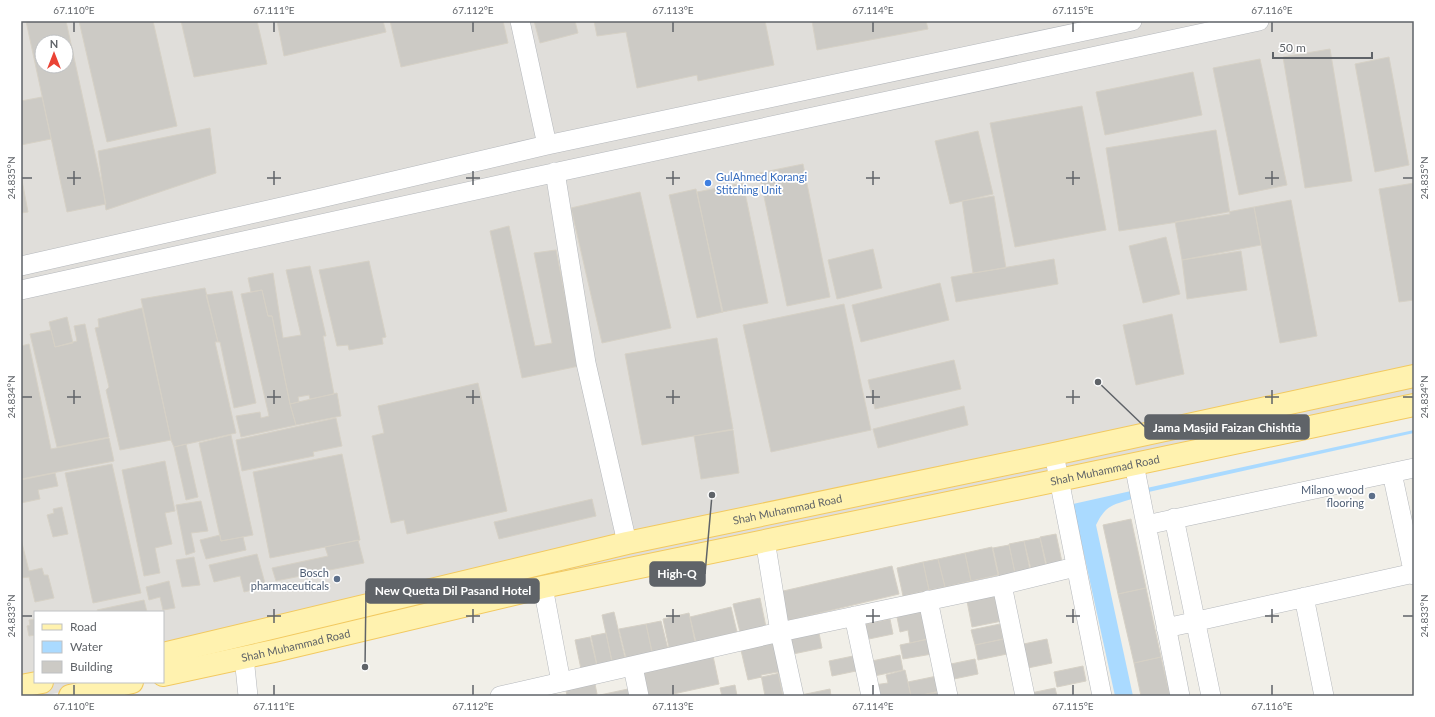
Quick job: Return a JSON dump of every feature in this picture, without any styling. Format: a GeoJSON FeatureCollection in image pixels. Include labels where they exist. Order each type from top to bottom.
{"type":"FeatureCollection","features":[{"type":"Feature","properties":{"kind":"main road","name":"Shah Muhammad Road"},"geometry":{"type":"LineString","coordinates":[[164,654],[627,543],[1054,454],[1414,376]]}},
{"type":"Feature","properties":{"kind":"main road","name":"Shah Muhammad Road"},"geometry":{"type":"LineString","coordinates":[[164,675],[274,651],[543,586],[1059,480],[1137,479],[1414,405]]}},
{"type":"Feature","properties":{"kind":"main road"},"geometry":{"type":"LineString","coordinates":[[21,686],[37,683]]}},
{"type":"Feature","properties":{"kind":"main road"},"geometry":{"type":"LineString","coordinates":[[70,696],[128,683]]}},
{"type":"Feature","properties":{"kind":"street"},"geometry":{"type":"LineString","coordinates":[[520,21],[547,145]]}},
{"type":"Feature","properties":{"kind":"street"},"geometry":{"type":"LineString","coordinates":[[21,290],[555,172],[1259,21]]}},
{"type":"Feature","properties":{"kind":"street"},"geometry":{"type":"LineString","coordinates":[[21,266],[524,150],[1126,22],[1126,49]]}},
{"type":"Feature","properties":{"kind":"street"},"geometry":{"type":"LineString","coordinates":[[524,150],[530,178]]}},
{"type":"Feature","properties":{"kind":"street"},"geometry":{"type":"LineString","coordinates":[[555,172],[586,363],[627,543]]}},
{"type":"Feature","properties":{"kind":"street"},"geometry":{"type":"LineString","coordinates":[[1054,454],[1075,567],[1102,696]]}},
{"type":"Feature","properties":{"kind":"street"},"geometry":{"type":"LineString","coordinates":[[1146,525],[1414,468]]}},
{"type":"Feature","properties":{"kind":"street"},"geometry":{"type":"LineString","coordinates":[[1166,628],[1414,574],[1392,473]]}},
{"type":"Feature","properties":{"kind":"street"},"geometry":{"type":"LineString","coordinates":[[1137,479],[1180,696]]}},
{"type":"Feature","properties":{"kind":"street"},"geometry":{"type":"LineString","coordinates":[[1174,518],[1211,696]]}},
{"type":"Feature","properties":{"kind":"street"},"geometry":{"type":"LineString","coordinates":[[765,540],[780,632],[794,696]]}},
{"type":"Feature","properties":{"kind":"street"},"geometry":{"type":"LineString","coordinates":[[500,696],[560,687],[633,667],[780,632],[1002,585],[1075,567]]}},
{"type":"Feature","properties":{"kind":"street"},"geometry":{"type":"LineString","coordinates":[[1002,585],[1025,696]]}},
{"type":"Feature","properties":{"kind":"street"},"geometry":{"type":"LineString","coordinates":[[543,586],[560,687]]}},
{"type":"Feature","properties":{"kind":"street"},"geometry":{"type":"LineString","coordinates":[[1304,598],[1324,696]]}},
{"type":"Feature","properties":{"kind":"street"},"geometry":{"type":"LineString","coordinates":[[928,600],[948,696]]}},
{"type":"Feature","properties":{"kind":"street"},"geometry":{"type":"LineString","coordinates":[[854,616],[871,696]]}},
{"type":"Feature","properties":{"kind":"street"},"geometry":{"type":"LineString","coordinates":[[296,622],[292,628],[293,636],[297,641],[304,643]]}},
{"type":"Feature","properties":{"kind":"street"},"geometry":{"type":"LineString","coordinates":[[268,629],[276,631],[280,638],[279,645],[274,651]]}},
{"type":"Feature","properties":{"kind":"street"},"geometry":{"type":"LineString","coordinates":[[244,657],[248,696]]}},
{"type":"Feature","properties":{"kind":"street"},"geometry":{"type":"LineString","coordinates":[[633,667],[639,696]]}},
{"type":"Feature","properties":{"kind":"shaded area"},"geometry":{"type":"Polygon","coordinates":[[[21,21],[1414,21],[1414,399],[164,669],[164,611],[34,611],[34,683],[102,683],[43,696],[21,696],[21,21]]]}},
{"type":"Feature","properties":{"kind":"water"},"geometry":{"type":"Polygon","coordinates":[[[1414,430],[1414,433],[1144,493],[1142,489],[1414,430]]]}},
{"type":"Feature","properties":{"kind":"water"},"geometry":{"type":"Polygon","coordinates":[[[1131,491],[1132,499],[1110,507],[1103,513],[1096,525],[1133,696],[1115,696],[1073,504],[1131,491]]]}},
{"type":"Feature","properties":{"kind":"building"},"geometry":{"type":"Polygon","coordinates":[[[26,21],[66,21],[69,34],[34,34],[34,58],[26,21]]]}},
{"type":"Feature","properties":{"kind":"building"},"geometry":{"type":"Polygon","coordinates":[[[79,21],[153,21],[177,126],[107,142],[79,21]]]}},
{"type":"Feature","properties":{"kind":"building"},"geometry":{"type":"Polygon","coordinates":[[[181,21],[257,21],[267,64],[194,77],[181,21]]]}},
{"type":"Feature","properties":{"kind":"building"},"geometry":{"type":"Polygon","coordinates":[[[277,21],[383,21],[386,32],[284,56],[277,21]]]}},
{"type":"Feature","properties":{"kind":"building"},"geometry":{"type":"Polygon","coordinates":[[[390,21],[503,21],[508,43],[401,67],[390,21]]]}},
{"type":"Feature","properties":{"kind":"building"},"geometry":{"type":"Polygon","coordinates":[[[534,21],[575,21],[578,33],[540,43],[534,21]]]}},
{"type":"Feature","properties":{"kind":"building"},"geometry":{"type":"Polygon","coordinates":[[[594,21],[765,21],[774,65],[698,81],[697,75],[637,88],[626,32],[597,36],[594,21]]]}},
{"type":"Feature","properties":{"kind":"building"},"geometry":{"type":"Polygon","coordinates":[[[812,21],[926,21],[928,29],[817,50],[812,21]]]}},
{"type":"Feature","properties":{"kind":"building"},"geometry":{"type":"Polygon","coordinates":[[[1330,49],[1352,181],[1305,188],[1283,57],[1330,49]]]}},
{"type":"Feature","properties":{"kind":"building"},"geometry":{"type":"Polygon","coordinates":[[[1389,57],[1409,165],[1375,172],[1355,64],[1389,57]]]}},
{"type":"Feature","properties":{"kind":"building"},"geometry":{"type":"Polygon","coordinates":[[[74,58],[106,204],[67,212],[37,74],[74,74],[74,58]]]}},
{"type":"Feature","properties":{"kind":"building"},"geometry":{"type":"Polygon","coordinates":[[[1260,59],[1287,185],[1239,195],[1213,68],[1260,59]]]}},
{"type":"Feature","properties":{"kind":"building"},"geometry":{"type":"Polygon","coordinates":[[[1193,72],[1202,115],[1105,135],[1096,92],[1193,72]]]}},
{"type":"Feature","properties":{"kind":"building"},"geometry":{"type":"Polygon","coordinates":[[[42,97],[51,139],[21,145],[21,101],[42,97]]]}},
{"type":"Feature","properties":{"kind":"building"},"geometry":{"type":"Polygon","coordinates":[[[1082,106],[1106,230],[1015,247],[990,123],[1082,106]]]}},
{"type":"Feature","properties":{"kind":"building"},"geometry":{"type":"Polygon","coordinates":[[[210,128],[216,173],[106,210],[98,151],[210,128]]]}},
{"type":"Feature","properties":{"kind":"building"},"geometry":{"type":"Polygon","coordinates":[[[1216,130],[1230,214],[1119,231],[1106,148],[1216,130]]]}},
{"type":"Feature","properties":{"kind":"building"},"geometry":{"type":"Polygon","coordinates":[[[978,131],[993,194],[950,204],[935,141],[978,131]]]}},
{"type":"Feature","properties":{"kind":"building"},"geometry":{"type":"Polygon","coordinates":[[[803,164],[830,297],[787,306],[759,173],[803,164]]]}},
{"type":"Feature","properties":{"kind":"building"},"geometry":{"type":"Polygon","coordinates":[[[21,175],[28,212],[21,213],[21,175]]]}},
{"type":"Feature","properties":{"kind":"building"},"geometry":{"type":"Polygon","coordinates":[[[743,183],[768,303],[722,312],[697,192],[743,183]]]}},
{"type":"Feature","properties":{"kind":"building"},"geometry":{"type":"Polygon","coordinates":[[[1414,183],[1414,300],[1399,302],[1379,189],[1414,183]]]}},
{"type":"Feature","properties":{"kind":"building"},"geometry":{"type":"Polygon","coordinates":[[[696,189],[723,312],[697,318],[669,195],[696,189]]]}},
{"type":"Feature","properties":{"kind":"building"},"geometry":{"type":"Polygon","coordinates":[[[640,192],[671,328],[602,343],[571,208],[640,192]]]}},
{"type":"Feature","properties":{"kind":"building"},"geometry":{"type":"Polygon","coordinates":[[[994,196],[1006,268],[973,273],[962,201],[994,196]]]}},
{"type":"Feature","properties":{"kind":"building"},"geometry":{"type":"Polygon","coordinates":[[[1291,200],[1317,336],[1280,343],[1254,207],[1291,200]]]}},
{"type":"Feature","properties":{"kind":"building"},"geometry":{"type":"Polygon","coordinates":[[[1254,207],[1261,245],[1182,260],[1175,222],[1254,207]]]}},
{"type":"Feature","properties":{"kind":"building"},"geometry":{"type":"Polygon","coordinates":[[[509,226],[535,346],[552,343],[534,253],[556,250],[579,366],[522,378],[490,231],[509,226]]]}},
{"type":"Feature","properties":{"kind":"building"},"geometry":{"type":"Polygon","coordinates":[[[1166,237],[1180,294],[1143,303],[1129,246],[1166,237]]]}},
{"type":"Feature","properties":{"kind":"building"},"geometry":{"type":"Polygon","coordinates":[[[873,249],[882,288],[837,299],[828,260],[873,249]]]}},
{"type":"Feature","properties":{"kind":"building"},"geometry":{"type":"Polygon","coordinates":[[[1241,251],[1247,290],[1187,299],[1182,260],[1241,251]]]}},
{"type":"Feature","properties":{"kind":"building"},"geometry":{"type":"Polygon","coordinates":[[[1054,259],[1058,284],[956,302],[951,277],[1054,259]]]}},
{"type":"Feature","properties":{"kind":"building"},"geometry":{"type":"Polygon","coordinates":[[[369,261],[386,337],[382,338],[383,344],[349,350],[348,345],[337,346],[319,270],[369,261]]]}},
{"type":"Feature","properties":{"kind":"building"},"geometry":{"type":"Polygon","coordinates":[[[310,266],[326,336],[323,336],[334,394],[310,399],[309,395],[298,397],[299,402],[290,404],[272,316],[268,316],[262,290],[251,292],[248,278],[273,273],[283,338],[301,335],[286,270],[310,266]]]}},
{"type":"Feature","properties":{"kind":"building"},"geometry":{"type":"Polygon","coordinates":[[[940,283],[949,320],[861,342],[852,305],[940,283]]]}},
{"type":"Feature","properties":{"kind":"building"},"geometry":{"type":"Polygon","coordinates":[[[205,288],[218,342],[215,342],[236,433],[174,447],[171,440],[141,299],[205,288]]]}},
{"type":"Feature","properties":{"kind":"building"},"geometry":{"type":"Polygon","coordinates":[[[262,290],[268,316],[272,316],[290,404],[296,425],[241,437],[236,416],[260,412],[261,418],[269,416],[241,294],[262,290]]]}},
{"type":"Feature","properties":{"kind":"building"},"geometry":{"type":"Polygon","coordinates":[[[232,291],[256,403],[234,408],[220,342],[218,342],[206,295],[232,291]]]}},
{"type":"Feature","properties":{"kind":"building"},"geometry":{"type":"Polygon","coordinates":[[[844,304],[871,430],[771,452],[743,325],[844,304]]]}},
{"type":"Feature","properties":{"kind":"building"},"geometry":{"type":"Polygon","coordinates":[[[142,308],[171,440],[120,450],[106,390],[109,387],[95,328],[99,327],[98,319],[142,308]]]}},
{"type":"Feature","properties":{"kind":"building"},"geometry":{"type":"Polygon","coordinates":[[[1172,314],[1184,374],[1136,385],[1123,325],[1172,314]]]}},
{"type":"Feature","properties":{"kind":"building"},"geometry":{"type":"Polygon","coordinates":[[[67,317],[73,343],[55,347],[49,322],[67,317]]]}},
{"type":"Feature","properties":{"kind":"building"},"geometry":{"type":"Polygon","coordinates":[[[85,324],[109,437],[57,447],[30,334],[51,330],[55,347],[77,341],[74,326],[85,324]]]}},
{"type":"Feature","properties":{"kind":"building"},"geometry":{"type":"Polygon","coordinates":[[[717,338],[733,429],[642,445],[625,354],[717,338]]]}},
{"type":"Feature","properties":{"kind":"building"},"geometry":{"type":"Polygon","coordinates":[[[29,344],[51,449],[109,438],[114,461],[21,479],[21,346],[29,344]]]}},
{"type":"Feature","properties":{"kind":"building"},"geometry":{"type":"Polygon","coordinates":[[[954,360],[961,389],[875,409],[868,380],[954,360]]]}},
{"type":"Feature","properties":{"kind":"building"},"geometry":{"type":"Polygon","coordinates":[[[478,383],[507,511],[407,534],[404,520],[391,523],[372,436],[384,433],[378,406],[478,383]]]}},
{"type":"Feature","properties":{"kind":"building"},"geometry":{"type":"Polygon","coordinates":[[[337,393],[341,416],[296,425],[290,404],[337,393]]]}},
{"type":"Feature","properties":{"kind":"building"},"geometry":{"type":"Polygon","coordinates":[[[964,406],[968,425],[878,448],[873,429],[964,406]]]}},
{"type":"Feature","properties":{"kind":"building"},"geometry":{"type":"Polygon","coordinates":[[[336,418],[342,446],[313,452],[314,456],[242,471],[236,440],[336,418]]]}},
{"type":"Feature","properties":{"kind":"building"},"geometry":{"type":"Polygon","coordinates":[[[733,430],[739,473],[701,479],[694,436],[733,430]]]}},
{"type":"Feature","properties":{"kind":"building"},"geometry":{"type":"Polygon","coordinates":[[[231,435],[253,535],[221,541],[199,443],[231,435]]]}},
{"type":"Feature","properties":{"kind":"building"},"geometry":{"type":"Polygon","coordinates":[[[186,444],[198,497],[186,500],[174,447],[186,444]]]}},
{"type":"Feature","properties":{"kind":"building"},"geometry":{"type":"Polygon","coordinates":[[[342,454],[360,540],[270,558],[253,472],[342,454]]]}},
{"type":"Feature","properties":{"kind":"building"},"geometry":{"type":"Polygon","coordinates":[[[165,461],[175,511],[165,513],[172,544],[155,548],[160,573],[144,576],[122,470],[165,461]]]}},
{"type":"Feature","properties":{"kind":"building"},"geometry":{"type":"Polygon","coordinates":[[[112,464],[141,593],[93,603],[65,473],[112,464]]]}},
{"type":"Feature","properties":{"kind":"building"},"geometry":{"type":"Polygon","coordinates":[[[55,473],[58,486],[38,490],[40,499],[21,503],[21,480],[55,473]]]}},
{"type":"Feature","properties":{"kind":"building"},"geometry":{"type":"Polygon","coordinates":[[[592,499],[596,516],[499,539],[494,522],[592,499]]]}},
{"type":"Feature","properties":{"kind":"building"},"geometry":{"type":"Polygon","coordinates":[[[201,501],[208,531],[191,533],[195,552],[186,555],[176,505],[201,501]]]}},
{"type":"Feature","properties":{"kind":"building"},"geometry":{"type":"Polygon","coordinates":[[[62,507],[68,534],[53,537],[47,515],[54,513],[53,509],[62,507]]]}},
{"type":"Feature","properties":{"kind":"building"},"geometry":{"type":"Polygon","coordinates":[[[1131,519],[1146,588],[1118,594],[1103,525],[1131,519]]]}},
{"type":"Feature","properties":{"kind":"building"},"geometry":{"type":"Polygon","coordinates":[[[1056,534],[1062,562],[1047,566],[1040,537],[1056,534]]]}},
{"type":"Feature","properties":{"kind":"building"},"geometry":{"type":"Polygon","coordinates":[[[220,535],[221,541],[243,537],[246,550],[206,559],[200,540],[220,535]]]}},
{"type":"Feature","properties":{"kind":"building"},"geometry":{"type":"Polygon","coordinates":[[[1040,538],[1046,566],[1031,569],[1024,541],[1040,538]]]}},
{"type":"Feature","properties":{"kind":"building"},"geometry":{"type":"Polygon","coordinates":[[[21,539],[29,571],[42,568],[44,575],[48,575],[54,598],[35,602],[29,577],[21,578],[21,539]]]}},
{"type":"Feature","properties":{"kind":"building"},"geometry":{"type":"Polygon","coordinates":[[[358,540],[364,563],[276,581],[272,568],[328,556],[325,547],[358,540]]]}},
{"type":"Feature","properties":{"kind":"building"},"geometry":{"type":"Polygon","coordinates":[[[1024,541],[1030,570],[1015,573],[1009,544],[1024,541]]]}},
{"type":"Feature","properties":{"kind":"building"},"geometry":{"type":"Polygon","coordinates":[[[1009,545],[1015,573],[999,576],[993,548],[1009,545]]]}},
{"type":"Feature","properties":{"kind":"building"},"geometry":{"type":"Polygon","coordinates":[[[992,547],[998,575],[971,581],[965,553],[992,547]]]}},
{"type":"Feature","properties":{"kind":"building"},"geometry":{"type":"Polygon","coordinates":[[[965,553],[971,581],[945,587],[938,559],[965,553]]]}},
{"type":"Feature","properties":{"kind":"building"},"geometry":{"type":"Polygon","coordinates":[[[257,554],[266,587],[244,592],[240,576],[214,582],[209,565],[257,554]]]}},
{"type":"Feature","properties":{"kind":"building"},"geometry":{"type":"Polygon","coordinates":[[[194,557],[200,585],[182,587],[176,560],[194,557]]]}},
{"type":"Feature","properties":{"kind":"building"},"geometry":{"type":"Polygon","coordinates":[[[938,559],[945,587],[929,590],[923,562],[938,559]]]}},
{"type":"Feature","properties":{"kind":"building"},"geometry":{"type":"Polygon","coordinates":[[[923,562],[929,590],[903,596],[897,568],[923,562]]]}},
{"type":"Feature","properties":{"kind":"building"},"geometry":{"type":"Polygon","coordinates":[[[892,566],[899,594],[786,621],[779,592],[892,566]]]}},
{"type":"Feature","properties":{"kind":"building"},"geometry":{"type":"Polygon","coordinates":[[[169,581],[175,608],[163,610],[160,597],[149,600],[146,587],[169,581]]]}},
{"type":"Feature","properties":{"kind":"building"},"geometry":{"type":"Polygon","coordinates":[[[1146,588],[1161,657],[1134,663],[1118,594],[1146,588]]]}},
{"type":"Feature","properties":{"kind":"building"},"geometry":{"type":"Polygon","coordinates":[[[996,590],[1002,621],[972,627],[966,596],[996,590]]]}},
{"type":"Feature","properties":{"kind":"building"},"geometry":{"type":"Polygon","coordinates":[[[760,598],[766,627],[740,632],[733,604],[760,598]]]}},
{"type":"Feature","properties":{"kind":"building"},"geometry":{"type":"Polygon","coordinates":[[[144,600],[147,611],[98,611],[144,600]]]}},
{"type":"Feature","properties":{"kind":"building"},"geometry":{"type":"Polygon","coordinates":[[[731,607],[737,632],[696,642],[690,617],[731,607]]]}},
{"type":"Feature","properties":{"kind":"building"},"geometry":{"type":"Polygon","coordinates":[[[921,607],[927,639],[910,643],[908,630],[900,632],[896,612],[921,607]]]}},
{"type":"Feature","properties":{"kind":"building"},"geometry":{"type":"Polygon","coordinates":[[[614,612],[625,658],[612,661],[602,615],[614,612]]]}},
{"type":"Feature","properties":{"kind":"building"},"geometry":{"type":"Polygon","coordinates":[[[689,613],[695,642],[669,648],[663,619],[689,613]]]}},
{"type":"Feature","properties":{"kind":"building"},"geometry":{"type":"Polygon","coordinates":[[[34,619],[34,635],[29,636],[27,626],[30,625],[29,620],[34,619]]]}},
{"type":"Feature","properties":{"kind":"building"},"geometry":{"type":"Polygon","coordinates":[[[890,619],[893,634],[864,640],[861,625],[890,619]]]}},
{"type":"Feature","properties":{"kind":"building"},"geometry":{"type":"Polygon","coordinates":[[[661,621],[668,649],[652,652],[646,624],[661,621]]]}},
{"type":"Feature","properties":{"kind":"building"},"geometry":{"type":"Polygon","coordinates":[[[646,624],[652,652],[626,658],[619,629],[646,624]]]}},
{"type":"Feature","properties":{"kind":"building"},"geometry":{"type":"Polygon","coordinates":[[[1000,624],[1003,639],[975,645],[971,630],[1000,624]]]}},
{"type":"Feature","properties":{"kind":"building"},"geometry":{"type":"Polygon","coordinates":[[[606,633],[612,662],[597,665],[591,636],[606,633]]]}},
{"type":"Feature","properties":{"kind":"building"},"geometry":{"type":"Polygon","coordinates":[[[819,633],[822,648],[793,654],[790,639],[819,633]]]}},
{"type":"Feature","properties":{"kind":"building"},"geometry":{"type":"Polygon","coordinates":[[[590,637],[597,666],[581,669],[575,640],[590,637]]]}},
{"type":"Feature","properties":{"kind":"building"},"geometry":{"type":"Polygon","coordinates":[[[929,639],[932,654],[903,659],[900,645],[929,639]]]}},
{"type":"Feature","properties":{"kind":"building"},"geometry":{"type":"Polygon","coordinates":[[[1004,639],[1007,654],[978,660],[975,645],[1004,639]]]}},
{"type":"Feature","properties":{"kind":"building"},"geometry":{"type":"Polygon","coordinates":[[[1047,639],[1052,663],[1023,669],[1019,645],[1047,639]]]}},
{"type":"Feature","properties":{"kind":"building"},"geometry":{"type":"Polygon","coordinates":[[[773,640],[780,673],[748,680],[740,646],[773,640]]]}},
{"type":"Feature","properties":{"kind":"building"},"geometry":{"type":"Polygon","coordinates":[[[858,655],[861,670],[832,676],[829,661],[858,655]]]}},
{"type":"Feature","properties":{"kind":"building"},"geometry":{"type":"Polygon","coordinates":[[[900,655],[903,670],[874,676],[872,661],[900,655]]]}},
{"type":"Feature","properties":{"kind":"building"},"geometry":{"type":"Polygon","coordinates":[[[713,656],[719,684],[664,696],[647,696],[643,673],[713,656]]]}},
{"type":"Feature","properties":{"kind":"building"},"geometry":{"type":"Polygon","coordinates":[[[1161,657],[1170,696],[1141,696],[1134,663],[1161,657]]]}},
{"type":"Feature","properties":{"kind":"building"},"geometry":{"type":"Polygon","coordinates":[[[975,659],[978,674],[949,680],[946,665],[975,659]]]}},
{"type":"Feature","properties":{"kind":"building"},"geometry":{"type":"Polygon","coordinates":[[[1083,666],[1086,681],[1057,687],[1054,672],[1083,666]]]}},
{"type":"Feature","properties":{"kind":"building"},"geometry":{"type":"Polygon","coordinates":[[[905,670],[911,696],[876,696],[874,685],[888,683],[886,675],[905,670]]]}},
{"type":"Feature","properties":{"kind":"building"},"geometry":{"type":"Polygon","coordinates":[[[778,672],[783,696],[765,696],[761,675],[778,672]]]}},
{"type":"Feature","properties":{"kind":"building"},"geometry":{"type":"Polygon","coordinates":[[[937,676],[940,691],[911,696],[908,682],[937,676]]]}},
{"type":"Feature","properties":{"kind":"building"},"geometry":{"type":"Polygon","coordinates":[[[594,679],[597,694],[588,696],[567,696],[565,685],[594,679]]]}},
{"type":"Feature","properties":{"kind":"building"},"geometry":{"type":"Polygon","coordinates":[[[735,685],[737,696],[722,696],[720,688],[735,685]]]}},
{"type":"Feature","properties":{"kind":"building"},"geometry":{"type":"Polygon","coordinates":[[[1055,688],[1057,696],[1027,696],[1026,694],[1055,688]]]}},
{"type":"Feature","properties":{"kind":"building"},"geometry":{"type":"Polygon","coordinates":[[[628,689],[630,696],[600,695],[628,689]]]}},
{"type":"Feature","properties":{"kind":"building"},"geometry":{"type":"Polygon","coordinates":[[[830,689],[831,696],[801,696],[801,695],[830,689]]]}},
{"type":"Feature","properties":{"kind":"building"},"geometry":{"type":"Polygon","coordinates":[[[940,692],[940,696],[917,696],[940,692]]]}},
{"type":"Feature","properties":{"kind":"place","name":"GulAhmed Korangi Stitching Unit"},"geometry":{"type":"Point","coordinates":[708,183]}},
{"type":"Feature","properties":{"kind":"place","name":"Jama Masjid Faizan Chishtia"},"geometry":{"type":"Point","coordinates":[1098,382]}},
{"type":"Feature","properties":{"kind":"place","name":"High-Q"},"geometry":{"type":"Point","coordinates":[712,495]}},
{"type":"Feature","properties":{"kind":"place","name":"Milano wood flooring"},"geometry":{"type":"Point","coordinates":[1372,496]}},
{"type":"Feature","properties":{"kind":"place","name":"Bosch pharmaceuticals"},"geometry":{"type":"Point","coordinates":[337,579]}},
{"type":"Feature","properties":{"kind":"place","name":"New Quetta Dil Pasand Hotel"},"geometry":{"type":"Point","coordinates":[365,667]}}]}
